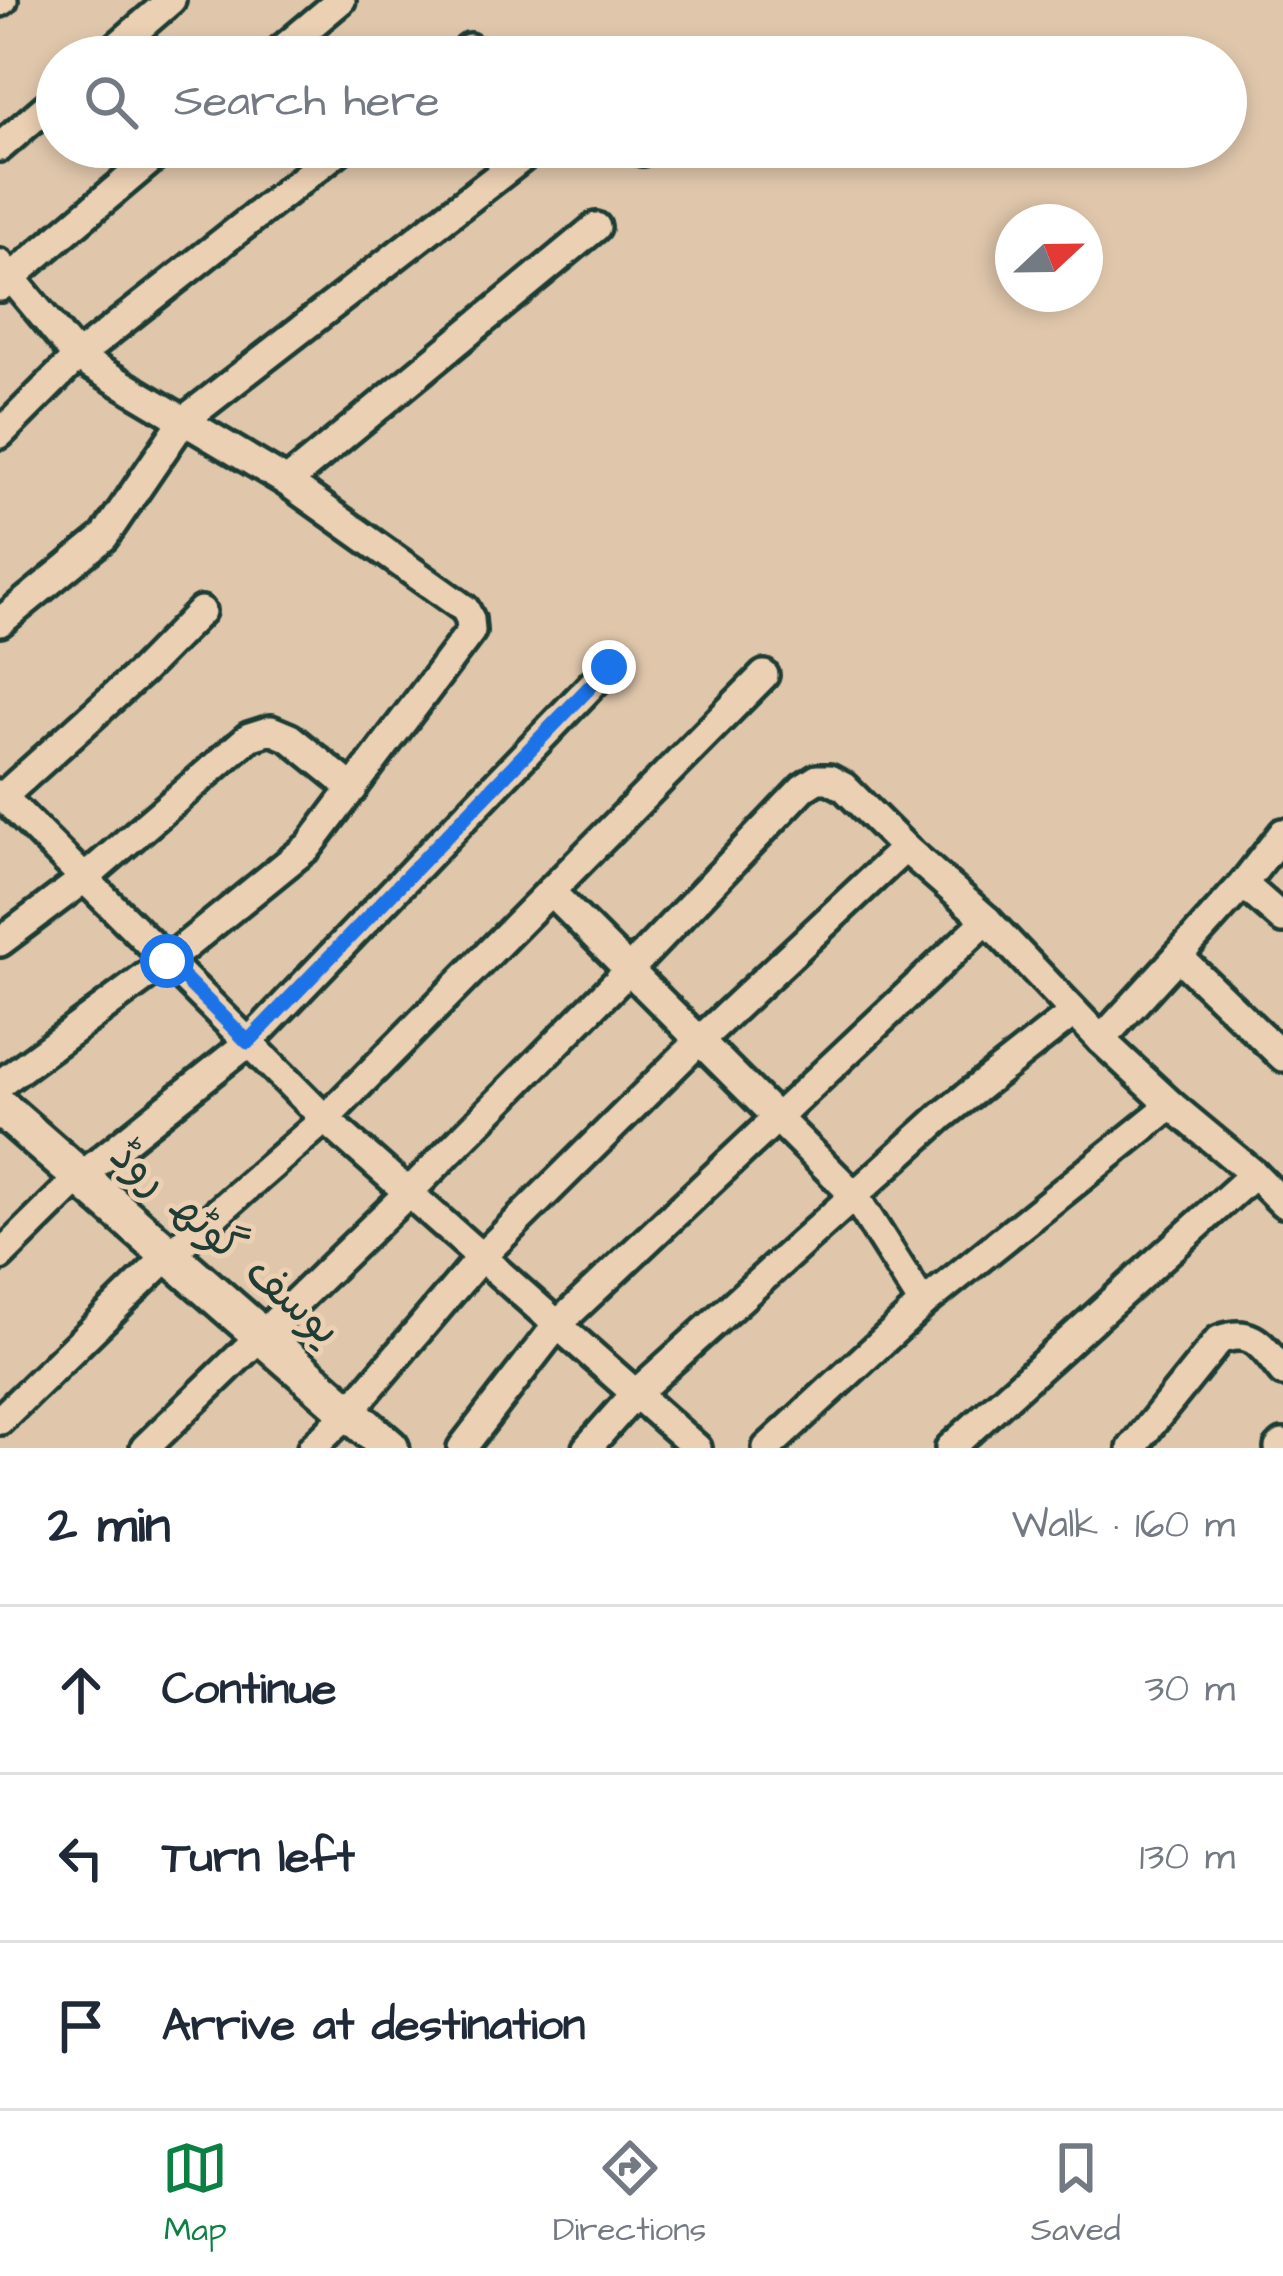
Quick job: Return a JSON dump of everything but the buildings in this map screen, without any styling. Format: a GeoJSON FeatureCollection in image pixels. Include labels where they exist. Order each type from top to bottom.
{"type":"FeatureCollection","features":[{"type":"Feature","properties":{"kind":"street"},"geometry":{"type":"LineString","coordinates":[[129,36],[171,0]]}},
{"type":"Feature","properties":{"kind":"street"},"geometry":{"type":"LineString","coordinates":[[298,36],[341,0]]}},
{"type":"Feature","properties":{"kind":"street"},"geometry":{"type":"LineString","coordinates":[[0,147],[36,116]]}},
{"type":"Feature","properties":{"kind":"street"},"geometry":{"type":"LineString","coordinates":[[0,1084],[167,961],[309,846],[471,632],[465,609],[286,482],[77,357],[4,276],[140,168]]}},
{"type":"Feature","properties":{"kind":"street"},"geometry":{"type":"LineString","coordinates":[[0,434],[77,357],[317,168]]}},
{"type":"Feature","properties":{"kind":"street"},"geometry":{"type":"LineString","coordinates":[[0,622],[104,537],[183,421],[509,168]]}},
{"type":"Feature","properties":{"kind":"street"},"geometry":{"type":"LineString","coordinates":[[286,482],[596,227]]}},
{"type":"Feature","properties":{"kind":"street"},"geometry":{"type":"LineString","coordinates":[[201,610],[1,797],[325,1119],[697,1448]]}},
{"type":"Feature","properties":{"kind":"street"},"geometry":{"type":"LineString","coordinates":[[0,1256],[80,1177],[248,1042],[609,667]]}},
{"type":"Feature","properties":{"kind":"street"},"geometry":{"type":"LineString","coordinates":[[0,1420],[169,1255],[325,1119],[764,675]]}},
{"type":"Feature","properties":{"kind":"street"},"geometry":{"type":"LineString","coordinates":[[0,942],[85,878],[249,737],[271,730],[290,738],[353,789]]}},
{"type":"Feature","properties":{"kind":"street"},"geometry":{"type":"LineString","coordinates":[[145,1448],[408,1193],[803,788],[817,779],[829,779],[844,788],[987,920],[1101,1040],[1283,1203]]}},
{"type":"Feature","properties":{"kind":"street"},"geometry":{"type":"LineString","coordinates":[[1101,1040],[1243,884],[1283,833]]}},
{"type":"Feature","properties":{"kind":"street"},"geometry":{"type":"LineString","coordinates":[[312,1448],[349,1412],[481,1257],[700,1040],[905,848]]}},
{"type":"Feature","properties":{"kind":"street"},"geometry":{"type":"LineString","coordinates":[[1243,884],[1283,920]]}},
{"type":"Feature","properties":{"kind":"street"},"geometry":{"type":"LineString","coordinates":[[550,891],[854,1196],[923,1304]]}},
{"type":"Feature","properties":{"kind":"street"},"geometry":{"type":"LineString","coordinates":[[463,1448],[557,1325],[987,920]]}},
{"type":"Feature","properties":{"kind":"street"},"geometry":{"type":"LineString","coordinates":[[1178,956],[1283,1057]]}},
{"type":"Feature","properties":{"kind":"street"},"geometry":{"type":"LineString","coordinates":[[587,1448],[635,1394],[942,1116],[1074,1012]]}},
{"type":"Feature","properties":{"kind":"street"},"geometry":{"type":"LineString","coordinates":[[767,1448],[923,1304],[1171,1105]]}},
{"type":"Feature","properties":{"kind":"street","name":"یوسف گوٹھ روڈ"},"geometry":{"type":"LineString","coordinates":[[0,1107],[390,1448]]}},
{"type":"Feature","properties":{"kind":"street"},"geometry":{"type":"LineString","coordinates":[[950,1448],[1254,1174]]}},
{"type":"Feature","properties":{"kind":"street"},"geometry":{"type":"LineString","coordinates":[[1132,1448],[1219,1340],[1234,1334],[1258,1342],[1283,1372]]}},
{"type":"Feature","properties":{"kind":"route"},"geometry":{"type":"LineString","coordinates":[[167,961],[248,1042],[609,667]]}}]}
